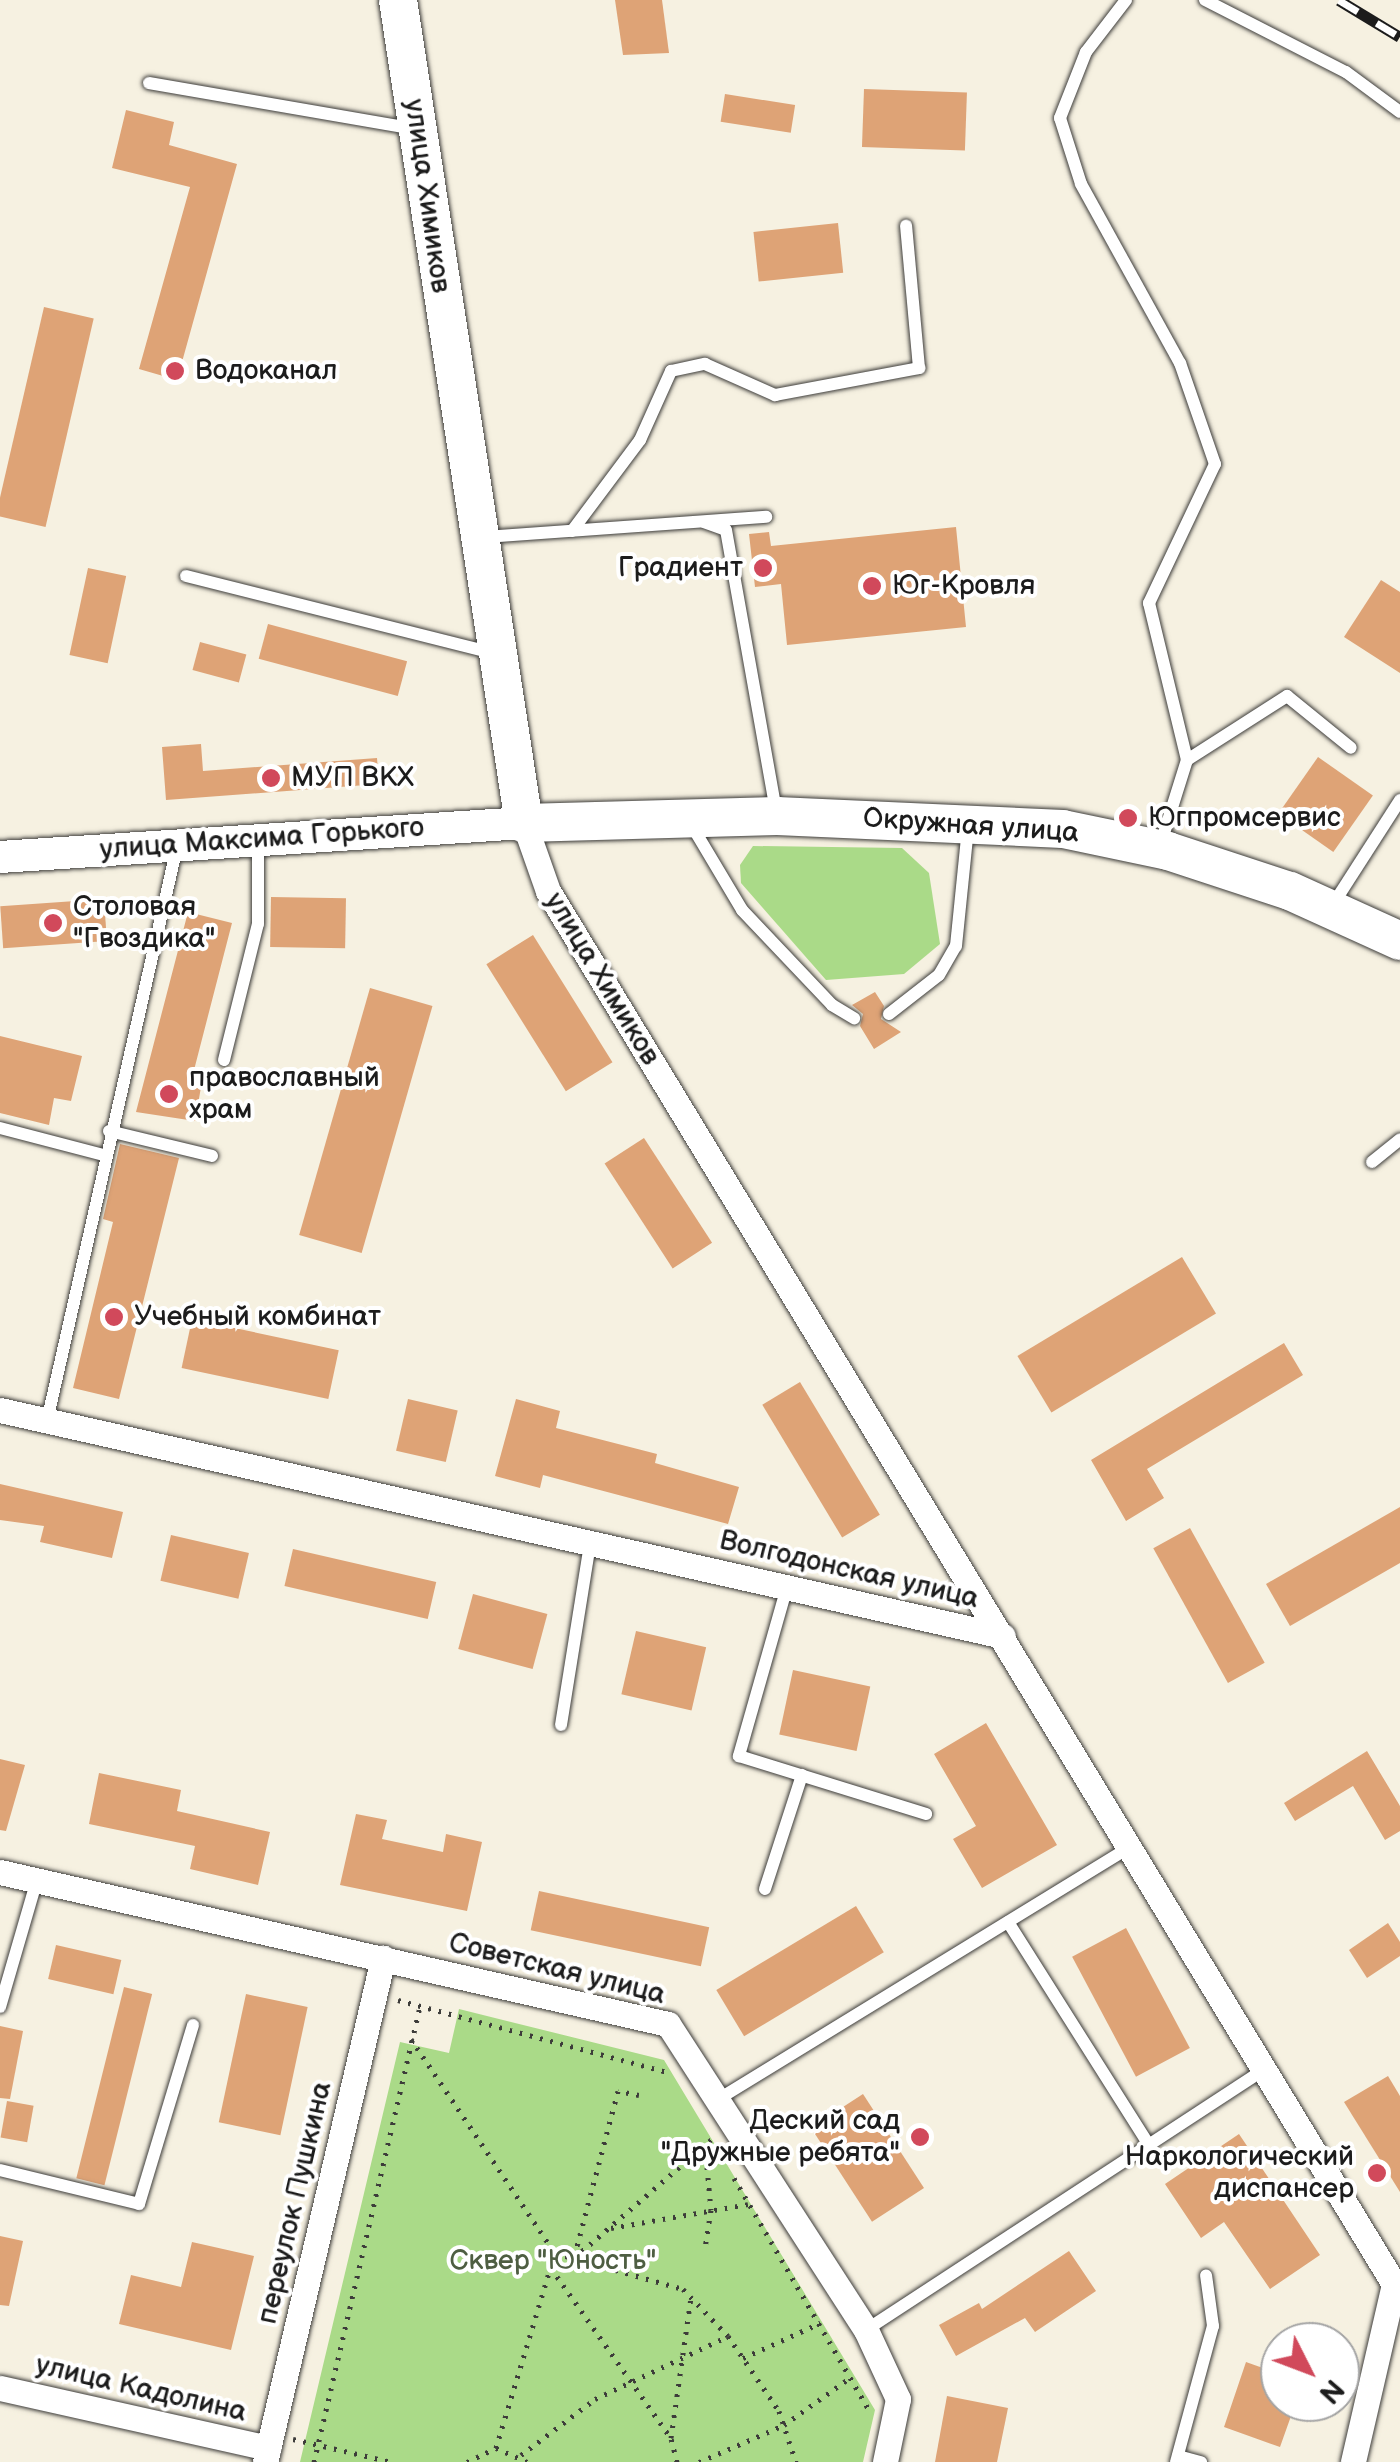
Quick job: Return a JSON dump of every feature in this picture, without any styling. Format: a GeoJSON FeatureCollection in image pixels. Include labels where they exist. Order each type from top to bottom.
{"type":"FeatureCollection","features":[{"type":"Feature","properties":{"kind":"main road","name":"улица Химиков"},"geometry":{"type":"LineString","coordinates":[[398,0],[477,538],[524,822]]}},
{"type":"Feature","properties":{"kind":"main road","name":"Окружная улица"},"geometry":{"type":"LineString","coordinates":[[524,822],[686,815],[777,816],[970,820],[1063,829],[1159,849],[1330,908],[1400,940]]}},
{"type":"Feature","properties":{"kind":"street","name":"улица Максима Горького"},"geometry":{"type":"LineString","coordinates":[[0,857],[524,822]]}},
{"type":"Feature","properties":{"kind":"street","name":"улица Химиков"},"geometry":{"type":"LineString","coordinates":[[524,822],[548,891],[1002,1636]]}},
{"type":"Feature","properties":{"kind":"street","name":"Волгодонская улица"},"geometry":{"type":"LineString","coordinates":[[0,1410],[1002,1636],[1394,2284],[1353,2462]]}},
{"type":"Feature","properties":{"kind":"street","name":"Советская улица"},"geometry":{"type":"LineString","coordinates":[[0,1872],[668,2024],[718,2100],[722,2131],[866,2330],[898,2399],[885,2462]]}},
{"type":"Feature","properties":{"kind":"street","name":"переулок Пушкина"},"geometry":{"type":"LineString","coordinates":[[266,2455],[383,1958]]}},
{"type":"Feature","properties":{"kind":"street","name":"улица Кадолина"},"geometry":{"type":"LineString","coordinates":[[0,2388],[266,2455]]}},
{"type":"Feature","properties":{"kind":"lane"},"geometry":{"type":"LineString","coordinates":[[1126,0],[1086,52],[1060,118],[1081,184],[1180,363],[1215,464],[1150,603],[1187,760],[1159,849]]}},
{"type":"Feature","properties":{"kind":"lane"},"geometry":{"type":"LineString","coordinates":[[1205,0],[1346,72],[1400,112]]}},
{"type":"Feature","properties":{"kind":"lane"},"geometry":{"type":"LineString","coordinates":[[149,83],[417,129]]}},
{"type":"Feature","properties":{"kind":"lane"},"geometry":{"type":"LineString","coordinates":[[572,531],[640,440],[671,371],[705,364],[774,395],[919,368],[906,226]]}},
{"type":"Feature","properties":{"kind":"lane"},"geometry":{"type":"LineString","coordinates":[[477,538],[766,517]]}},
{"type":"Feature","properties":{"kind":"lane"},"geometry":{"type":"LineString","coordinates":[[704,522],[726,530],[777,816]]}},
{"type":"Feature","properties":{"kind":"lane"},"geometry":{"type":"LineString","coordinates":[[186,576],[496,654]]}},
{"type":"Feature","properties":{"kind":"lane"},"geometry":{"type":"LineString","coordinates":[[1187,760],[1287,696],[1350,748]]}},
{"type":"Feature","properties":{"kind":"lane"},"geometry":{"type":"LineString","coordinates":[[1330,908],[1400,800]]}},
{"type":"Feature","properties":{"kind":"lane"},"geometry":{"type":"LineString","coordinates":[[686,815],[742,910],[832,1005],[854,1018]]}},
{"type":"Feature","properties":{"kind":"lane"},"geometry":{"type":"LineString","coordinates":[[889,1014],[939,974],[956,946],[970,820]]}},
{"type":"Feature","properties":{"kind":"lane"},"geometry":{"type":"LineString","coordinates":[[224,1060],[258,924],[258,839]]}},
{"type":"Feature","properties":{"kind":"lane"},"geometry":{"type":"LineString","coordinates":[[47,1420],[109,1131],[178,845]]}},
{"type":"Feature","properties":{"kind":"lane"},"geometry":{"type":"LineString","coordinates":[[0,1128],[104,1155]]}},
{"type":"Feature","properties":{"kind":"lane"},"geometry":{"type":"LineString","coordinates":[[109,1131],[212,1156]]}},
{"type":"Feature","properties":{"kind":"lane"},"geometry":{"type":"LineString","coordinates":[[1372,1162],[1400,1139]]}},
{"type":"Feature","properties":{"kind":"lane"},"geometry":{"type":"LineString","coordinates":[[561,1725],[590,1543]]}},
{"type":"Feature","properties":{"kind":"lane"},"geometry":{"type":"LineString","coordinates":[[787,1587],[738,1756],[926,1814]]}},
{"type":"Feature","properties":{"kind":"lane"},"geometry":{"type":"LineString","coordinates":[[765,1889],[802,1776]]}},
{"type":"Feature","properties":{"kind":"lane"},"geometry":{"type":"LineString","coordinates":[[718,2100],[1131,1846]]}},
{"type":"Feature","properties":{"kind":"lane"},"geometry":{"type":"LineString","coordinates":[[0,2007],[38,1880]]}},
{"type":"Feature","properties":{"kind":"lane"},"geometry":{"type":"LineString","coordinates":[[1008,1922],[1149,2144]]}},
{"type":"Feature","properties":{"kind":"lane"},"geometry":{"type":"LineString","coordinates":[[0,2170],[139,2204],[193,2024]]}},
{"type":"Feature","properties":{"kind":"lane"},"geometry":{"type":"LineString","coordinates":[[866,2330],[1263,2070]]}},
{"type":"Feature","properties":{"kind":"lane"},"geometry":{"type":"LineString","coordinates":[[1201,2462],[1177,2459],[1213,2326],[1206,2275]]}},
{"type":"Feature","properties":{"kind":"path"},"geometry":{"type":"LineString","coordinates":[[314,2462],[420,2006],[664,2069],[674,2083]]}},
{"type":"Feature","properties":{"kind":"path"},"geometry":{"type":"LineString","coordinates":[[411,2040],[556,2253],[683,2289],[728,2336],[784,2425],[796,2462]]}},
{"type":"Feature","properties":{"kind":"path"},"geometry":{"type":"LineString","coordinates":[[574,2258],[618,2092],[639,2096]]}},
{"type":"Feature","properties":{"kind":"path"},"geometry":{"type":"LineString","coordinates":[[702,2125],[722,2131]]}},
{"type":"Feature","properties":{"kind":"path"},"geometry":{"type":"LineString","coordinates":[[574,2258],[722,2131]]}},
{"type":"Feature","properties":{"kind":"path"},"geometry":{"type":"LineString","coordinates":[[721,2155],[722,2131]]}},
{"type":"Feature","properties":{"kind":"path"},"geometry":{"type":"LineString","coordinates":[[705,2146],[711,2210],[706,2246]]}},
{"type":"Feature","properties":{"kind":"path"},"geometry":{"type":"LineString","coordinates":[[731,2172],[869,2408],[866,2426]]}},
{"type":"Feature","properties":{"kind":"path"},"geometry":{"type":"LineString","coordinates":[[608,2229],[750,2204]]}},
{"type":"Feature","properties":{"kind":"path"},"geometry":{"type":"LineString","coordinates":[[496,2448],[556,2253]]}},
{"type":"Feature","properties":{"kind":"path"},"geometry":{"type":"LineString","coordinates":[[551,2268],[671,2438],[677,2462]]}},
{"type":"Feature","properties":{"kind":"path"},"geometry":{"type":"LineString","coordinates":[[671,2438],[691,2298]]}},
{"type":"Feature","properties":{"kind":"path"},"geometry":{"type":"LineString","coordinates":[[742,2358],[820,2323]]}},
{"type":"Feature","properties":{"kind":"path"},"geometry":{"type":"LineString","coordinates":[[521,2455],[595,2399],[682,2362],[728,2336]]}},
{"type":"Feature","properties":{"kind":"path"},"geometry":{"type":"LineString","coordinates":[[698,2462],[784,2425],[851,2376]]}},
{"type":"Feature","properties":{"kind":"path"},"geometry":{"type":"LineString","coordinates":[[266,2455],[295,2438],[392,2462]]}},
{"type":"Feature","properties":{"kind":"path"},"geometry":{"type":"LineString","coordinates":[[468,2462],[496,2448],[521,2455],[528,2462]]}},
{"type":"Feature","properties":{"kind":"green space"},"geometry":{"type":"Polygon","coordinates":[[[753,846],[902,848],[929,873],[940,944],[904,974],[826,980],[741,883],[740,865],[753,846]]]}},
{"type":"Feature","properties":{"kind":"green space","name":"Сквер \"Юность\""},"geometry":{"type":"Polygon","coordinates":[[[459,2009],[664,2060],[875,2410],[863,2462],[300,2462],[400,2042],[449,2053],[459,2009]]]}},
{"type":"Feature","properties":{"kind":"building"},"geometry":{"type":"Polygon","coordinates":[[[615,0],[662,0],[669,53],[623,55],[615,0]]]}},
{"type":"Feature","properties":{"kind":"building"},"geometry":{"type":"Polygon","coordinates":[[[864,89],[967,93],[965,151],[862,147],[864,89]]]}},
{"type":"Feature","properties":{"kind":"building"},"geometry":{"type":"Polygon","coordinates":[[[725,94],[795,105],[791,133],[721,122],[725,94]]]}},
{"type":"Feature","properties":{"kind":"building"},"geometry":{"type":"Polygon","coordinates":[[[126,110],[174,122],[169,145],[237,164],[177,380],[139,369],[190,187],[112,168],[126,110]]]}},
{"type":"Feature","properties":{"kind":"building"},"geometry":{"type":"Polygon","coordinates":[[[838,223],[843,273],[759,282],[753,232],[838,223]]]}},
{"type":"Feature","properties":{"kind":"building"},"geometry":{"type":"Polygon","coordinates":[[[44,307],[94,318],[46,527],[0,516],[0,498],[44,307]]]}},
{"type":"Feature","properties":{"kind":"building","name":"Юг-Кровля"},"geometry":{"type":"Polygon","coordinates":[[[956,527],[966,627],[787,645],[781,584],[755,587],[749,534],[769,532],[771,546],[956,527]]]}},
{"type":"Feature","properties":{"kind":"building"},"geometry":{"type":"Polygon","coordinates":[[[88,568],[126,576],[108,663],[69,655],[88,568]]]}},
{"type":"Feature","properties":{"kind":"building"},"geometry":{"type":"Polygon","coordinates":[[[1381,580],[1400,592],[1400,673],[1344,637],[1381,580]]]}},
{"type":"Feature","properties":{"kind":"building"},"geometry":{"type":"Polygon","coordinates":[[[268,624],[407,661],[398,696],[259,659],[268,624]]]}},
{"type":"Feature","properties":{"kind":"building"},"geometry":{"type":"Polygon","coordinates":[[[200,642],[246,654],[239,682],[192,670],[200,642]]]}},
{"type":"Feature","properties":{"kind":"building","name":"МУП ВКХ"},"geometry":{"type":"Polygon","coordinates":[[[201,744],[203,771],[377,758],[379,784],[166,800],[162,747],[201,744]]]}},
{"type":"Feature","properties":{"kind":"building"},"geometry":{"type":"Polygon","coordinates":[[[1318,757],[1373,795],[1333,852],[1278,814],[1318,757]]]}},
{"type":"Feature","properties":{"kind":"building"},"geometry":{"type":"Polygon","coordinates":[[[271,897],[346,898],[345,948],[270,947],[271,897]]]}},
{"type":"Feature","properties":{"kind":"building","name":"Столовая \"Гвоздика\""},"geometry":{"type":"Polygon","coordinates":[[[104,899],[107,941],[3,948],[0,906],[104,899]]]}},
{"type":"Feature","properties":{"kind":"building"},"geometry":{"type":"Polygon","coordinates":[[[188,912],[232,923],[193,1074],[203,1076],[195,1121],[136,1112],[188,912]]]}},
{"type":"Feature","properties":{"kind":"building"},"geometry":{"type":"Polygon","coordinates":[[[533,935],[612,1062],[566,1091],[486,964],[533,935]]]}},
{"type":"Feature","properties":{"kind":"building"},"geometry":{"type":"Polygon","coordinates":[[[370,988],[432,1006],[362,1253],[299,1235],[370,988]]]}},
{"type":"Feature","properties":{"kind":"building"},"geometry":{"type":"Polygon","coordinates":[[[875,992],[884,1006],[881,1019],[901,1032],[874,1049],[860,1026],[863,1014],[852,1005],[875,992]]]}},
{"type":"Feature","properties":{"kind":"building"},"geometry":{"type":"Polygon","coordinates":[[[0,1036],[82,1056],[71,1101],[54,1098],[49,1125],[0,1113],[0,1036]]]}},
{"type":"Feature","properties":{"kind":"building"},"geometry":{"type":"Polygon","coordinates":[[[644,1138],[712,1243],[673,1268],[605,1164],[644,1138]]]}},
{"type":"Feature","properties":{"kind":"building"},"geometry":{"type":"Polygon","coordinates":[[[120,1144],[179,1158],[119,1399],[73,1388],[113,1222],[103,1219],[120,1144]]]}},
{"type":"Feature","properties":{"kind":"building"},"geometry":{"type":"Polygon","coordinates":[[[1182,1257],[1216,1314],[1051,1412],[1017,1356],[1182,1257]]]}},
{"type":"Feature","properties":{"kind":"building"},"geometry":{"type":"Polygon","coordinates":[[[192,1319],[339,1350],[328,1399],[182,1368],[192,1319]]]}},
{"type":"Feature","properties":{"kind":"building"},"geometry":{"type":"Polygon","coordinates":[[[1284,1343],[1303,1375],[1147,1469],[1164,1498],[1126,1521],[1091,1460],[1284,1343]]]}},
{"type":"Feature","properties":{"kind":"building"},"geometry":{"type":"Polygon","coordinates":[[[800,1382],[880,1515],[842,1538],[762,1405],[800,1382]]]}},
{"type":"Feature","properties":{"kind":"building"},"geometry":{"type":"Polygon","coordinates":[[[408,1399],[458,1410],[446,1462],[396,1451],[408,1399]]]}},
{"type":"Feature","properties":{"kind":"building"},"geometry":{"type":"Polygon","coordinates":[[[516,1399],[560,1411],[556,1428],[657,1454],[655,1463],[739,1487],[728,1524],[543,1475],[540,1488],[495,1476],[516,1399]]]}},
{"type":"Feature","properties":{"kind":"building"},"geometry":{"type":"Polygon","coordinates":[[[0,1484],[123,1512],[112,1558],[40,1542],[44,1526],[0,1520],[0,1484]]]}},
{"type":"Feature","properties":{"kind":"building"},"geometry":{"type":"Polygon","coordinates":[[[1400,1507],[1400,1563],[1290,1626],[1266,1584],[1400,1507]]]}},
{"type":"Feature","properties":{"kind":"building"},"geometry":{"type":"Polygon","coordinates":[[[1190,1528],[1265,1663],[1228,1683],[1153,1548],[1190,1528]]]}},
{"type":"Feature","properties":{"kind":"building"},"geometry":{"type":"Polygon","coordinates":[[[171,1535],[249,1553],[238,1599],[160,1581],[171,1535]]]}},
{"type":"Feature","properties":{"kind":"building"},"geometry":{"type":"Polygon","coordinates":[[[293,1549],[436,1582],[428,1619],[284,1586],[293,1549]]]}},
{"type":"Feature","properties":{"kind":"building"},"geometry":{"type":"Polygon","coordinates":[[[473,1594],[547,1614],[533,1669],[458,1649],[473,1594]]]}},
{"type":"Feature","properties":{"kind":"building"},"geometry":{"type":"Polygon","coordinates":[[[636,1631],[706,1647],[692,1711],[621,1694],[636,1631]]]}},
{"type":"Feature","properties":{"kind":"building"},"geometry":{"type":"Polygon","coordinates":[[[793,1670],[870,1686],[857,1751],[779,1735],[793,1670]]]}},
{"type":"Feature","properties":{"kind":"building"},"geometry":{"type":"Polygon","coordinates":[[[986,1723],[1057,1845],[982,1888],[953,1839],[976,1826],[934,1754],[986,1723]]]}},
{"type":"Feature","properties":{"kind":"building"},"geometry":{"type":"Polygon","coordinates":[[[1367,1751],[1400,1806],[1400,1831],[1385,1840],[1353,1786],[1295,1821],[1284,1803],[1367,1751]]]}},
{"type":"Feature","properties":{"kind":"building"},"geometry":{"type":"Polygon","coordinates":[[[0,1759],[25,1765],[6,1831],[0,1830],[0,1759]]]}},
{"type":"Feature","properties":{"kind":"building"},"geometry":{"type":"Polygon","coordinates":[[[99,1773],[181,1790],[177,1811],[270,1832],[258,1885],[190,1869],[195,1846],[89,1824],[99,1773]]]}},
{"type":"Feature","properties":{"kind":"building"},"geometry":{"type":"Polygon","coordinates":[[[356,1814],[387,1820],[382,1839],[443,1852],[446,1834],[482,1842],[467,1911],[340,1885],[356,1814]]]}},
{"type":"Feature","properties":{"kind":"building"},"geometry":{"type":"Polygon","coordinates":[[[539,1891],[709,1927],[701,1966],[531,1930],[539,1891]]]}},
{"type":"Feature","properties":{"kind":"building"},"geometry":{"type":"Polygon","coordinates":[[[856,1906],[884,1952],[744,2036],[716,1990],[856,1906]]]}},
{"type":"Feature","properties":{"kind":"building"},"geometry":{"type":"Polygon","coordinates":[[[1388,1923],[1400,1942],[1400,1956],[1367,1978],[1349,1950],[1388,1923]]]}},
{"type":"Feature","properties":{"kind":"building"},"geometry":{"type":"Polygon","coordinates":[[[1126,1928],[1190,2048],[1136,2077],[1072,1957],[1126,1928]]]}},
{"type":"Feature","properties":{"kind":"building"},"geometry":{"type":"Polygon","coordinates":[[[56,1945],[121,1960],[113,1994],[48,1979],[56,1945]]]}},
{"type":"Feature","properties":{"kind":"building"},"geometry":{"type":"Polygon","coordinates":[[[124,1987],[152,1994],[104,2185],[76,2178],[124,1987]]]}},
{"type":"Feature","properties":{"kind":"building"},"geometry":{"type":"Polygon","coordinates":[[[246,1994],[308,2007],[280,2135],[219,2122],[246,1994]]]}},
{"type":"Feature","properties":{"kind":"building"},"geometry":{"type":"Polygon","coordinates":[[[0,2026],[23,2031],[10,2099],[0,2098],[0,2026]]]}},
{"type":"Feature","properties":{"kind":"building"},"geometry":{"type":"Polygon","coordinates":[[[1388,2076],[1400,2096],[1400,2192],[1344,2102],[1388,2076]]]}},
{"type":"Feature","properties":{"kind":"building"},"geometry":{"type":"Polygon","coordinates":[[[863,2094],[924,2188],[872,2222],[811,2128],[863,2094]]]}},
{"type":"Feature","properties":{"kind":"building"},"geometry":{"type":"Polygon","coordinates":[[[7,2101],[34,2106],[27,2142],[1,2137],[7,2101]]]}},
{"type":"Feature","properties":{"kind":"building"},"geometry":{"type":"Polygon","coordinates":[[[1239,2134],[1320,2255],[1270,2289],[1224,2222],[1201,2238],[1165,2184],[1239,2134]]]}},
{"type":"Feature","properties":{"kind":"building"},"geometry":{"type":"Polygon","coordinates":[[[0,2236],[23,2241],[9,2306],[0,2305],[0,2236]]]}},
{"type":"Feature","properties":{"kind":"building"},"geometry":{"type":"Polygon","coordinates":[[[192,2242],[254,2256],[231,2350],[119,2324],[131,2275],[181,2287],[192,2242]]]}},
{"type":"Feature","properties":{"kind":"building"},"geometry":{"type":"Polygon","coordinates":[[[1069,2251],[1096,2291],[1035,2332],[1025,2318],[956,2356],[939,2325],[979,2303],[982,2309],[1069,2251]]]}},
{"type":"Feature","properties":{"kind":"building"},"geometry":{"type":"Polygon","coordinates":[[[1246,2362],[1260,2367],[1260,2422],[1289,2422],[1280,2447],[1224,2427],[1246,2362]]]}},
{"type":"Feature","properties":{"kind":"building"},"geometry":{"type":"Polygon","coordinates":[[[947,2396],[1008,2408],[997,2462],[935,2462],[947,2396]]]}},
{"type":"Feature","properties":{"kind":"railway"},"geometry":{"type":"LineString","coordinates":[[1339,0],[1400,37]]}},
{"type":"Feature","properties":{"kind":"place","name":"Водоканал"},"geometry":{"type":"Point","coordinates":[175,371]}},
{"type":"Feature","properties":{"kind":"place","name":"Градиент"},"geometry":{"type":"Point","coordinates":[763,568]}},
{"type":"Feature","properties":{"kind":"place","name":"Юг-Кровля"},"geometry":{"type":"Point","coordinates":[872,586]}},
{"type":"Feature","properties":{"kind":"place","name":"МУП ВКХ"},"geometry":{"type":"Point","coordinates":[271,778]}},
{"type":"Feature","properties":{"kind":"place","name":"Югпромсервис"},"geometry":{"type":"Point","coordinates":[1128,818]}},
{"type":"Feature","properties":{"kind":"place","name":"Столовая \"Гвоздика\""},"geometry":{"type":"Point","coordinates":[53,923]}},
{"type":"Feature","properties":{"kind":"place","name":"православный храм"},"geometry":{"type":"Point","coordinates":[169,1094]}},
{"type":"Feature","properties":{"kind":"place","name":"Учебный комбинат"},"geometry":{"type":"Point","coordinates":[114,1317]}},
{"type":"Feature","properties":{"kind":"place","name":"Деский сад \"Дружные ребята\""},"geometry":{"type":"Point","coordinates":[920,2137]}},
{"type":"Feature","properties":{"kind":"place","name":"Наркологический диспансер"},"geometry":{"type":"Point","coordinates":[1377,2173]}}]}
